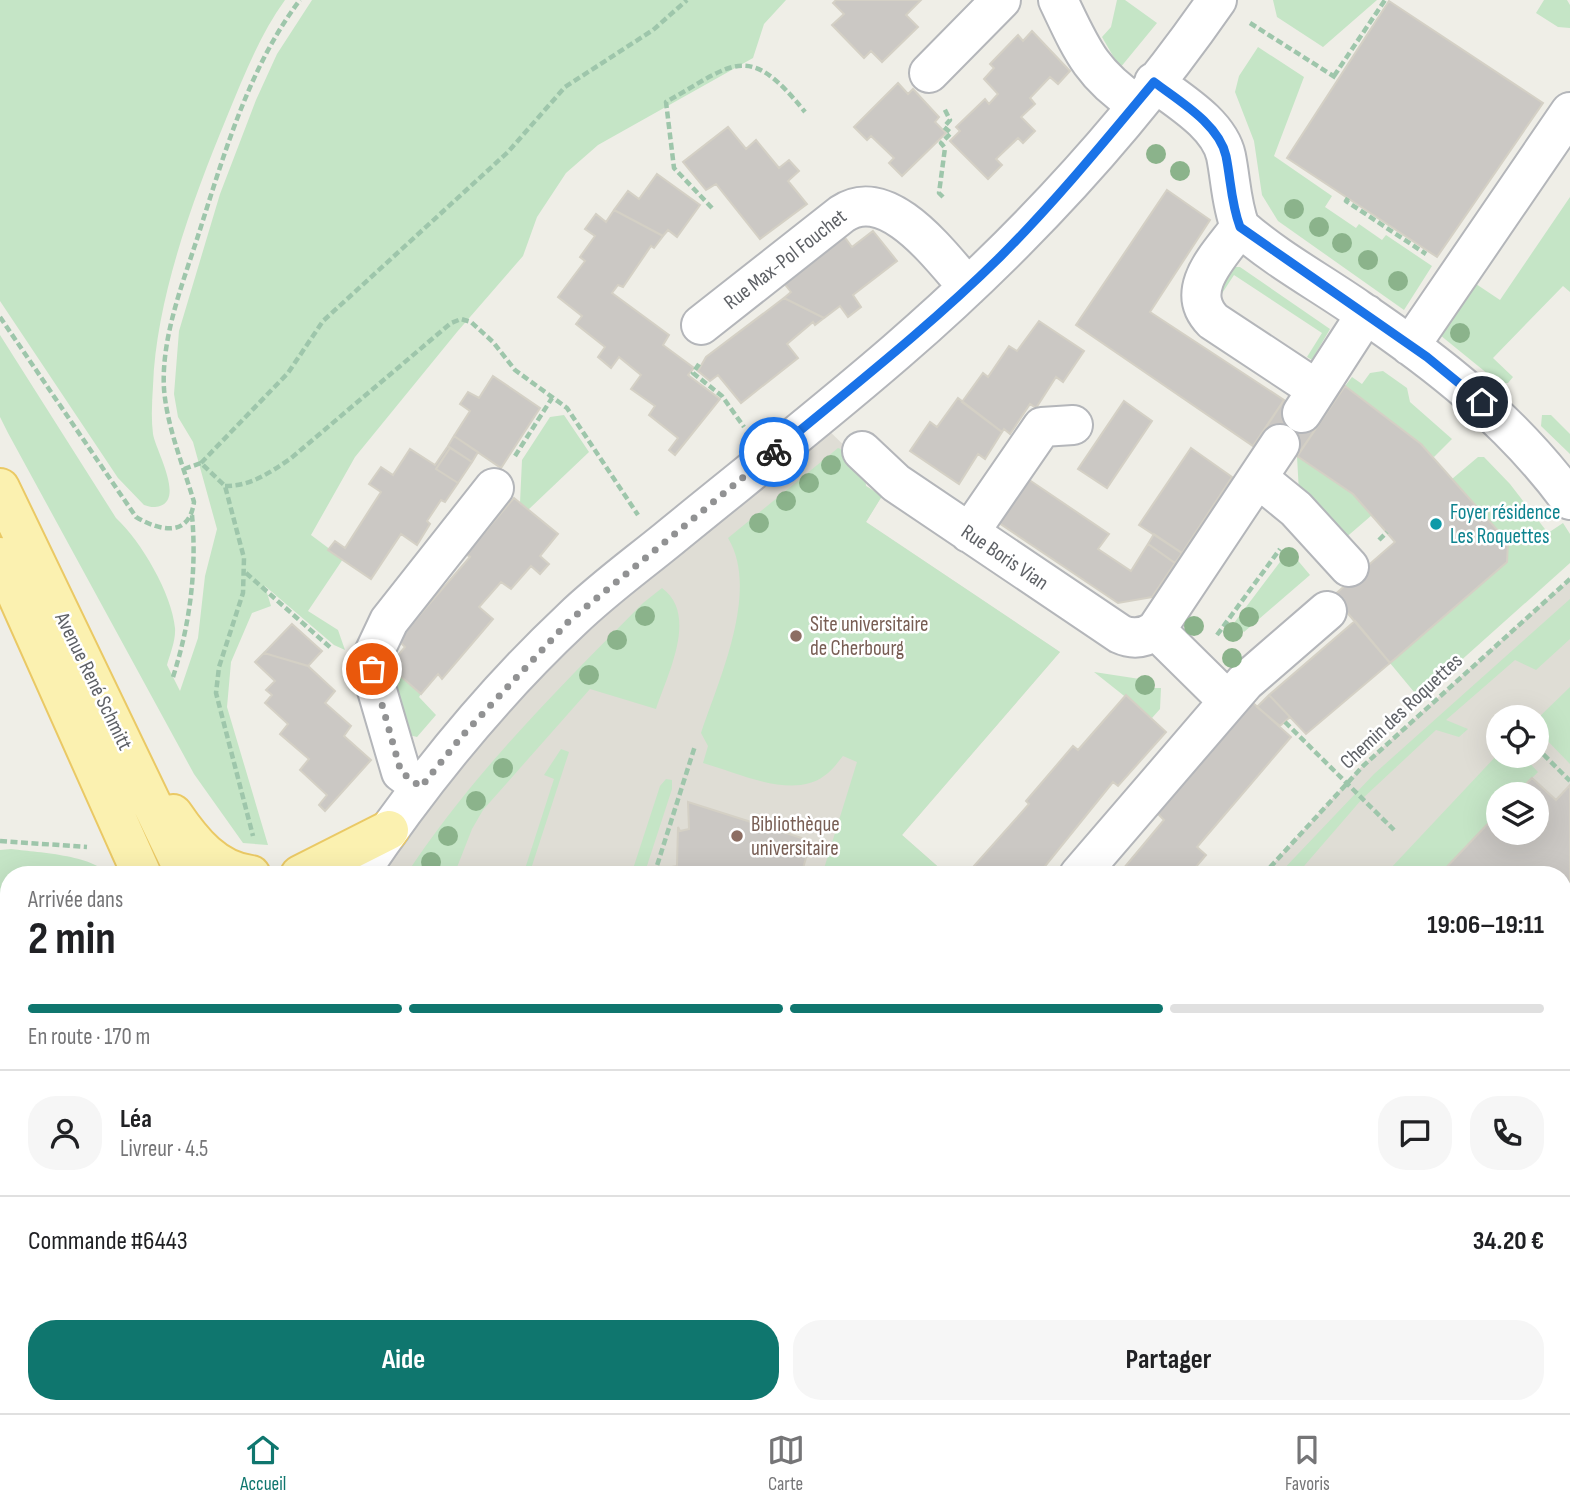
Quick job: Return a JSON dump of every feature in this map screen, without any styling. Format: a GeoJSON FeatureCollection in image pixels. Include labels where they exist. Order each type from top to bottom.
{"type":"FeatureCollection","features":[{"type":"Feature","properties":{"kind":"main road","name":"Avenue René Schmitt"},"geometry":{"type":"LineString","coordinates":[[0,488],[182,866]]}},
{"type":"Feature","properties":{"kind":"main road","name":"Avenue René Schmitt"},"geometry":{"type":"LineString","coordinates":[[0,557],[138,866]]}},
{"type":"Feature","properties":{"kind":"main road"},"geometry":{"type":"LineString","coordinates":[[119,733],[190,839],[221,866]]}},
{"type":"Feature","properties":{"kind":"main road"},"geometry":{"type":"LineString","coordinates":[[317,866],[388,830]]}},
{"type":"Feature","properties":{"kind":"street"},"geometry":{"type":"LineString","coordinates":[[929,73],[1001,0]]}},
{"type":"Feature","properties":{"kind":"street"},"geometry":{"type":"LineString","coordinates":[[1058,0],[1087,60],[1109,86],[1145,93],[1197,116],[1220,140],[1226,156],[1232,202],[1240,227],[1410,346],[1495,413],[1548,469],[1570,500]]}},
{"type":"Feature","properties":{"kind":"street"},"geometry":{"type":"LineString","coordinates":[[364,866],[388,830],[462,736],[569,621],[897,352],[968,287],[1058,196],[1145,93],[1230,9]]}},
{"type":"Feature","properties":{"kind":"street"},"geometry":{"type":"LineString","coordinates":[[1410,346],[1570,112]]}},
{"type":"Feature","properties":{"kind":"street","name":"Rue Max-Pol Fouchet"},"geometry":{"type":"LineString","coordinates":[[702,341],[842,214],[862,205],[880,207],[898,217],[968,287]]}},
{"type":"Feature","properties":{"kind":"street"},"geometry":{"type":"LineString","coordinates":[[1240,227],[1200,285],[1201,304],[1205,313],[1309,401],[1366,314]]}},
{"type":"Feature","properties":{"kind":"street"},"geometry":{"type":"LineString","coordinates":[[969,533],[1042,427],[1073,425]]}},
{"type":"Feature","properties":{"kind":"street"},"geometry":{"type":"LineString","coordinates":[[1228,701],[1156,630],[1280,444]]}},
{"type":"Feature","properties":{"kind":"street","name":"Rue Boris Vian"},"geometry":{"type":"LineString","coordinates":[[862,451],[896,483],[1120,634],[1139,637],[1156,630]]}},
{"type":"Feature","properties":{"kind":"street"},"geometry":{"type":"LineString","coordinates":[[1258,478],[1303,517],[1349,567]]}},
{"type":"Feature","properties":{"kind":"street"},"geometry":{"type":"LineString","coordinates":[[421,787],[401,772],[374,680],[372,657],[388,621],[494,488]]}},
{"type":"Feature","properties":{"kind":"street"},"geometry":{"type":"LineString","coordinates":[[1087,866],[1245,682],[1327,611]]}},
{"type":"Feature","properties":{"kind":"path"},"geometry":{"type":"LineString","coordinates":[[173,677],[186,637],[194,570],[194,502],[170,426],[164,388],[172,328],[212,192],[250,91],[268,50],[300,0]]}},
{"type":"Feature","properties":{"kind":"path"},"geometry":{"type":"LineString","coordinates":[[184,469],[201,463],[288,373],[323,321],[508,152],[565,87],[653,30],[687,0]]}},
{"type":"Feature","properties":{"kind":"path"},"geometry":{"type":"LineString","coordinates":[[1230,9],[1336,77],[1385,0]]}},
{"type":"Feature","properties":{"kind":"path"},"geometry":{"type":"LineString","coordinates":[[712,208],[674,168],[666,102],[735,64],[750,64],[765,70],[785,87],[805,112]]}},
{"type":"Feature","properties":{"kind":"path"},"geometry":{"type":"LineString","coordinates":[[948,203],[939,193],[945,148],[940,144],[951,133]]}},
{"type":"Feature","properties":{"kind":"path"},"geometry":{"type":"LineString","coordinates":[[1348,198],[1346,201],[1431,257]]}},
{"type":"Feature","properties":{"kind":"path"},"geometry":{"type":"LineString","coordinates":[[0,317],[136,517],[154,527],[169,530],[182,525],[192,514]]}},
{"type":"Feature","properties":{"kind":"path"},"geometry":{"type":"LineString","coordinates":[[225,486],[246,484],[290,458],[451,323],[461,318],[471,322],[493,342],[514,370],[567,408],[644,523]]}},
{"type":"Feature","properties":{"kind":"path"},"geometry":{"type":"LineString","coordinates":[[702,341],[693,373],[722,396],[751,436]]}},
{"type":"Feature","properties":{"kind":"path"},"geometry":{"type":"LineString","coordinates":[[494,488],[552,398]]}},
{"type":"Feature","properties":{"kind":"path"},"geometry":{"type":"LineString","coordinates":[[201,463],[225,486],[241,544],[245,572],[243,593],[219,667],[216,693],[253,839],[248,866]]}},
{"type":"Feature","properties":{"kind":"path"},"geometry":{"type":"LineString","coordinates":[[1194,667],[1303,517]]}},
{"type":"Feature","properties":{"kind":"path"},"geometry":{"type":"LineString","coordinates":[[245,572],[332,649]]}},
{"type":"Feature","properties":{"kind":"path","name":"Chemin des Roquettes"},"geometry":{"type":"LineString","coordinates":[[1271,866],[1346,783],[1570,579]]}},
{"type":"Feature","properties":{"kind":"path"},"geometry":{"type":"LineString","coordinates":[[1285,722],[1394,830]]}},
{"type":"Feature","properties":{"kind":"path"},"geometry":{"type":"LineString","coordinates":[[657,866],[695,746]]}},
{"type":"Feature","properties":{"kind":"path"},"geometry":{"type":"LineString","coordinates":[[1549,760],[1570,781]]}},
{"type":"Feature","properties":{"kind":"path"},"geometry":{"type":"LineString","coordinates":[[0,841],[99,848]]}},
{"type":"Feature","properties":{"kind":"shaded area","name":"Site universitaire de Cherbourg"},"geometry":{"type":"Polygon","coordinates":[[[815,417],[862,463],[866,486],[882,496],[866,522],[1060,652],[902,835],[937,866],[365,866],[462,736],[815,417]]]}},
{"type":"Feature","properties":{"kind":"shaded area"},"geometry":{"type":"Polygon","coordinates":[[[1570,579],[1570,866],[1271,866],[1363,765],[1570,579]]]}},
{"type":"Feature","properties":{"kind":"green space"},"geometry":{"type":"Polygon","coordinates":[[[0,0],[285,0],[259,43],[226,119],[189,216],[169,284],[156,353],[152,404],[153,434],[169,484],[167,501],[160,506],[144,505],[118,478],[0,301],[0,0]]]}},
{"type":"Feature","properties":{"kind":"green space"},"geometry":{"type":"Polygon","coordinates":[[[312,0],[786,0],[764,24],[753,58],[598,145],[566,173],[537,217],[523,256],[355,457],[311,535],[343,559],[308,611],[338,630],[345,650],[334,645],[265,586],[271,606],[252,613],[231,662],[227,707],[268,845],[243,843],[194,774],[8,433],[0,417],[0,335],[116,518],[145,554],[162,584],[175,628],[167,665],[180,691],[198,638],[205,576],[217,529],[193,442],[178,417],[174,394],[179,331],[220,194],[256,100],[277,54],[312,0]]]}},
{"type":"Feature","properties":{"kind":"green space"},"geometry":{"type":"Polygon","coordinates":[[[1117,0],[1125,0],[1157,23],[1120,68],[1102,37],[1111,27],[1117,0]]]}},
{"type":"Feature","properties":{"kind":"green space"},"geometry":{"type":"Polygon","coordinates":[[[1273,0],[1377,0],[1323,47],[1277,17],[1273,0]]]}},
{"type":"Feature","properties":{"kind":"green space"},"geometry":{"type":"Polygon","coordinates":[[[1544,0],[1567,0],[1570,5],[1570,28],[1558,27],[1536,13],[1544,0]]]}},
{"type":"Feature","properties":{"kind":"green space"},"geometry":{"type":"Polygon","coordinates":[[[1258,47],[1304,77],[1274,156],[1332,196],[1325,207],[1356,228],[1359,224],[1382,240],[1386,235],[1432,266],[1404,310],[1278,221],[1262,195],[1254,141],[1235,92],[1239,76],[1258,47]]]}},
{"type":"Feature","properties":{"kind":"green space"},"geometry":{"type":"Polygon","coordinates":[[[1570,197],[1570,292],[1563,286],[1493,358],[1513,377],[1508,383],[1499,383],[1440,335],[1473,282],[1500,300],[1570,197]]]}},
{"type":"Feature","properties":{"kind":"green space"},"geometry":{"type":"Polygon","coordinates":[[[1233,267],[1240,267],[1330,329],[1312,360],[1307,357],[1322,333],[1234,275],[1219,298],[1215,298],[1233,267]]]}},
{"type":"Feature","properties":{"kind":"green space"},"geometry":{"type":"Polygon","coordinates":[[[1383,371],[1407,388],[1410,402],[1452,439],[1434,457],[1345,386],[1352,377],[1362,384],[1370,373],[1383,371]]]}},
{"type":"Feature","properties":{"kind":"green space"},"geometry":{"type":"Polygon","coordinates":[[[564,415],[589,452],[528,510],[520,503],[522,460],[550,417],[564,415]]]}},
{"type":"Feature","properties":{"kind":"green space"},"geometry":{"type":"Polygon","coordinates":[[[1542,415],[1551,415],[1570,434],[1570,454],[1541,426],[1542,415]]]}},
{"type":"Feature","properties":{"kind":"green space"},"geometry":{"type":"Polygon","coordinates":[[[838,448],[857,463],[866,486],[882,496],[866,522],[1060,652],[902,835],[937,866],[825,866],[857,762],[843,756],[824,776],[811,783],[796,785],[764,782],[703,763],[708,746],[701,733],[726,662],[738,609],[740,583],[737,559],[728,538],[838,448]]]}},
{"type":"Feature","properties":{"kind":"green space"},"geometry":{"type":"Polygon","coordinates":[[[1297,456],[1353,494],[1372,515],[1343,540],[1299,493],[1297,456]]]}},
{"type":"Feature","properties":{"kind":"green space"},"geometry":{"type":"Polygon","coordinates":[[[1478,457],[1484,457],[1510,484],[1548,533],[1563,523],[1570,534],[1570,563],[1419,698],[1390,663],[1452,479],[1478,457]]]}},
{"type":"Feature","properties":{"kind":"green space"},"geometry":{"type":"Polygon","coordinates":[[[1289,550],[1310,575],[1244,632],[1234,623],[1289,550]]]}},
{"type":"Feature","properties":{"kind":"green space"},"geometry":{"type":"Polygon","coordinates":[[[662,588],[673,600],[678,614],[677,646],[656,709],[590,689],[483,810],[472,829],[458,866],[412,866],[487,767],[643,603],[662,588]]]}},
{"type":"Feature","properties":{"kind":"green space"},"geometry":{"type":"Polygon","coordinates":[[[1570,599],[1570,639],[1536,670],[1515,660],[1446,720],[1468,729],[1459,737],[1436,730],[1362,799],[1304,866],[1287,866],[1374,774],[1570,599]]]}},
{"type":"Feature","properties":{"kind":"green space"},"geometry":{"type":"Polygon","coordinates":[[[389,666],[421,694],[419,697],[436,715],[417,737],[409,735],[389,666]]]}},
{"type":"Feature","properties":{"kind":"green space"},"geometry":{"type":"Polygon","coordinates":[[[1094,672],[1153,681],[1152,688],[1161,688],[1160,709],[1152,718],[1094,672]]]}},
{"type":"Feature","properties":{"kind":"green space"},"geometry":{"type":"Polygon","coordinates":[[[1570,687],[1570,764],[1549,742],[1549,707],[1570,687]]]}},
{"type":"Feature","properties":{"kind":"green space"},"geometry":{"type":"Polygon","coordinates":[[[561,749],[569,752],[532,866],[526,866],[554,779],[544,775],[561,749]]]}},
{"type":"Feature","properties":{"kind":"green space"},"geometry":{"type":"Polygon","coordinates":[[[1486,767],[1534,768],[1538,772],[1528,782],[1486,782],[1486,826],[1448,866],[1393,866],[1486,767]]]}},
{"type":"Feature","properties":{"kind":"green space"},"geometry":{"type":"Polygon","coordinates":[[[666,779],[672,780],[672,789],[647,866],[634,866],[660,786],[666,779]]]}},
{"type":"Feature","properties":{"kind":"green space"},"geometry":{"type":"Polygon","coordinates":[[[0,850],[48,853],[97,866],[0,866],[0,850]]]}},
{"type":"Feature","properties":{"kind":"building"},"geometry":{"type":"Polygon","coordinates":[[[836,0],[921,0],[906,15],[918,27],[882,62],[871,51],[864,58],[832,25],[844,14],[833,3],[836,0]]]}},
{"type":"Feature","properties":{"kind":"building"},"geometry":{"type":"Polygon","coordinates":[[[1389,1],[1543,103],[1437,257],[1287,158],[1389,1]]]}},
{"type":"Feature","properties":{"kind":"building"},"geometry":{"type":"Polygon","coordinates":[[[1032,31],[1070,71],[1058,84],[1050,77],[1030,98],[1035,104],[1021,117],[1035,131],[1023,143],[1018,138],[996,159],[1002,165],[988,179],[950,141],[960,131],[956,127],[985,99],[989,104],[998,94],[984,79],[994,68],[990,64],[1018,35],[1023,41],[1032,31]]]}},
{"type":"Feature","properties":{"kind":"building"},"geometry":{"type":"Polygon","coordinates":[[[898,83],[908,94],[913,89],[939,117],[935,122],[946,133],[902,176],[889,163],[894,158],[871,136],[867,140],[854,127],[898,83]]]}},
{"type":"Feature","properties":{"kind":"building"},"geometry":{"type":"Polygon","coordinates":[[[728,127],[746,149],[756,140],[779,168],[789,160],[799,171],[788,181],[807,204],[760,239],[716,184],[706,190],[683,162],[728,127]]]}},
{"type":"Feature","properties":{"kind":"building"},"geometry":{"type":"Polygon","coordinates":[[[657,174],[700,205],[677,237],[668,230],[663,236],[614,210],[628,191],[639,199],[657,174]]]}},
{"type":"Feature","properties":{"kind":"building"},"geometry":{"type":"Polygon","coordinates":[[[1167,190],[1210,220],[1150,312],[1284,400],[1253,446],[1076,325],[1167,190]]]}},
{"type":"Feature","properties":{"kind":"building"},"geometry":{"type":"Polygon","coordinates":[[[614,210],[663,236],[654,248],[651,246],[623,287],[618,285],[612,293],[669,335],[663,345],[694,368],[688,375],[720,399],[675,455],[669,450],[678,438],[649,415],[655,406],[631,389],[641,375],[619,357],[611,368],[598,357],[605,347],[576,324],[582,316],[558,297],[585,261],[580,257],[595,236],[585,229],[596,214],[606,222],[614,210]]]}},
{"type":"Feature","properties":{"kind":"building"},"geometry":{"type":"Polygon","coordinates":[[[873,231],[897,261],[853,295],[861,307],[848,317],[840,306],[824,318],[784,298],[791,292],[783,282],[843,235],[852,247],[873,231]]]}},
{"type":"Feature","properties":{"kind":"building"},"geometry":{"type":"Polygon","coordinates":[[[784,298],[824,318],[815,325],[813,322],[787,344],[798,358],[741,403],[718,375],[710,381],[698,371],[706,357],[784,298]]]}},
{"type":"Feature","properties":{"kind":"building"},"geometry":{"type":"Polygon","coordinates":[[[1039,321],[1084,351],[1063,382],[1056,377],[1036,408],[1030,404],[1010,434],[1004,429],[1002,432],[962,402],[983,373],[988,377],[1009,346],[1017,351],[1039,321]]]}},
{"type":"Feature","properties":{"kind":"building"},"geometry":{"type":"Polygon","coordinates":[[[493,376],[540,408],[501,468],[454,436],[470,411],[460,404],[468,392],[479,398],[493,376]]]}},
{"type":"Feature","properties":{"kind":"building","name":"Foyer résidence Les Roquettes"},"geometry":{"type":"Polygon","coordinates":[[[1345,386],[1421,444],[1508,542],[1507,562],[1390,663],[1333,596],[1395,542],[1353,494],[1297,456],[1345,386]]]}},
{"type":"Feature","properties":{"kind":"building"},"geometry":{"type":"Polygon","coordinates":[[[958,398],[1002,432],[985,459],[978,454],[959,484],[910,451],[930,422],[937,427],[958,398]]]}},
{"type":"Feature","properties":{"kind":"building"},"geometry":{"type":"Polygon","coordinates":[[[1284,400],[1319,424],[1298,455],[1263,432],[1284,400]]]}},
{"type":"Feature","properties":{"kind":"building"},"geometry":{"type":"Polygon","coordinates":[[[1124,401],[1152,421],[1107,488],[1078,469],[1124,401]]]}},
{"type":"Feature","properties":{"kind":"building"},"geometry":{"type":"Polygon","coordinates":[[[454,436],[478,452],[472,462],[448,446],[454,436]]]}},
{"type":"Feature","properties":{"kind":"building"},"geometry":{"type":"Polygon","coordinates":[[[448,446],[450,448],[436,469],[458,483],[445,502],[441,500],[427,521],[430,524],[417,545],[401,534],[371,579],[328,550],[335,541],[345,548],[381,492],[369,484],[381,467],[393,475],[410,449],[435,465],[448,446]]]}},
{"type":"Feature","properties":{"kind":"building"},"geometry":{"type":"Polygon","coordinates":[[[450,448],[472,462],[458,483],[436,469],[450,448]]]}},
{"type":"Feature","properties":{"kind":"building"},"geometry":{"type":"Polygon","coordinates":[[[1191,448],[1232,477],[1182,553],[1139,525],[1191,448]]]}},
{"type":"Feature","properties":{"kind":"building"},"geometry":{"type":"Polygon","coordinates":[[[1019,473],[1109,534],[1098,549],[1131,571],[1148,544],[1175,563],[1152,597],[1118,603],[990,517],[1019,473]]]}},
{"type":"Feature","properties":{"kind":"building"},"geometry":{"type":"Polygon","coordinates":[[[514,498],[558,534],[540,556],[549,564],[540,574],[531,566],[511,589],[501,582],[479,607],[493,619],[442,679],[438,674],[421,694],[389,666],[405,647],[398,640],[470,557],[466,554],[514,498]]]}},
{"type":"Feature","properties":{"kind":"building"},"geometry":{"type":"Polygon","coordinates":[[[1154,534],[1182,553],[1175,563],[1148,544],[1154,534]]]}},
{"type":"Feature","properties":{"kind":"building"},"geometry":{"type":"Polygon","coordinates":[[[1355,621],[1390,663],[1306,734],[1269,695],[1355,621]]]}},
{"type":"Feature","properties":{"kind":"building"},"geometry":{"type":"Polygon","coordinates":[[[292,624],[322,651],[308,666],[264,653],[292,624]]]}},
{"type":"Feature","properties":{"kind":"building"},"geometry":{"type":"Polygon","coordinates":[[[264,653],[308,666],[335,691],[325,703],[351,726],[344,736],[371,760],[325,811],[319,805],[327,795],[300,770],[309,759],[280,734],[288,724],[265,703],[272,695],[266,690],[275,681],[255,662],[264,653]]]}},
{"type":"Feature","properties":{"kind":"building"},"geometry":{"type":"Polygon","coordinates":[[[1126,695],[1166,732],[1118,786],[1113,782],[1045,866],[974,866],[1029,804],[1026,801],[1073,746],[1078,750],[1126,695]]]}},
{"type":"Feature","properties":{"kind":"building"},"geometry":{"type":"Polygon","coordinates":[[[1269,695],[1290,717],[1280,726],[1257,707],[1269,695]]]}},
{"type":"Feature","properties":{"kind":"building"},"geometry":{"type":"Polygon","coordinates":[[[1252,702],[1291,737],[1197,847],[1206,855],[1197,866],[1126,866],[1164,820],[1157,813],[1252,702]]]}},
{"type":"Feature","properties":{"kind":"building"},"geometry":{"type":"Polygon","coordinates":[[[1570,785],[1570,866],[1448,866],[1486,826],[1486,845],[1549,845],[1549,794],[1556,800],[1570,785]]]}},
{"type":"Feature","properties":{"kind":"building","name":"Bibliothèque universitaire"},"geometry":{"type":"Polygon","coordinates":[[[688,802],[811,841],[804,866],[677,866],[678,827],[680,831],[689,829],[688,802]]]}},
{"type":"Feature","properties":{"kind":"way so far"},"geometry":{"type":"LineString","coordinates":[[372,669],[401,772],[421,787],[462,736],[569,621],[774,452]]}},
{"type":"Feature","properties":{"kind":"place","name":"Foyer résidence Les Roquettes"},"geometry":{"type":"Point","coordinates":[1436,524]}},
{"type":"Feature","properties":{"kind":"place","name":"Site universitaire de Cherbourg"},"geometry":{"type":"Point","coordinates":[796,636]}},
{"type":"Feature","properties":{"kind":"place","name":"Bibliothèque universitaire"},"geometry":{"type":"Point","coordinates":[737,836]}},
{"type":"Feature","properties":{"kind":"route"},"geometry":{"type":"LineString","coordinates":[[774,452],[897,352],[1000,257],[1089,161],[1154,82],[1197,116],[1220,140],[1226,156],[1230,194],[1240,227],[1427,357],[1482,402]]}}]}
